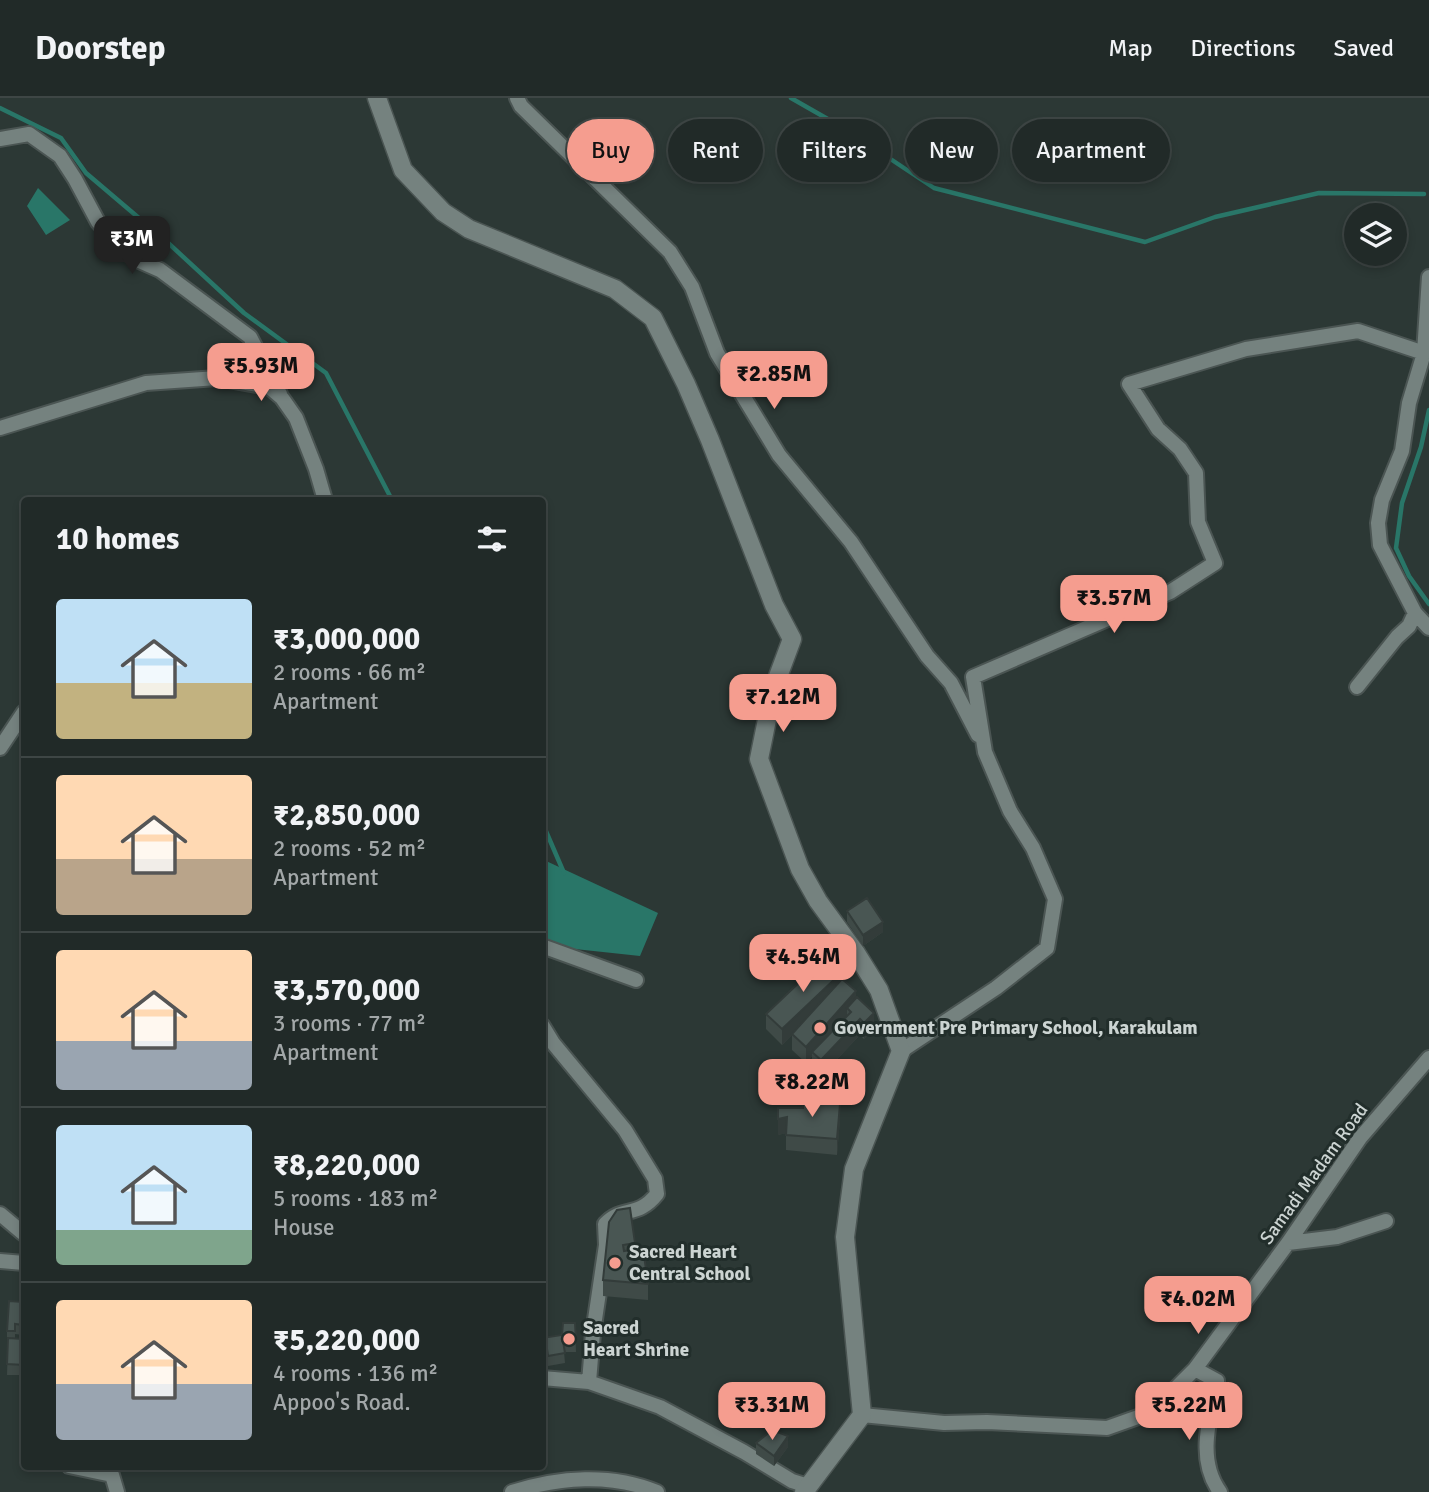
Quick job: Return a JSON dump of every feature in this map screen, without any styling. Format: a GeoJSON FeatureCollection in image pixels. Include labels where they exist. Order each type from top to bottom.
{"type":"FeatureCollection","features":[{"type":"Feature","properties":{"kind":"street"},"geometry":{"type":"LineString","coordinates":[[376,98],[403,170],[443,212],[469,229],[615,289],[650,313],[657,325],[710,440],[774,605],[792,639],[773,690],[759,751],[768,786],[800,869],[818,901],[879,990],[901,1051]]}},
{"type":"Feature","properties":{"kind":"street"},"geometry":{"type":"LineString","coordinates":[[517,98],[521,106],[670,252],[692,287],[717,353],[779,455],[851,542],[927,656],[951,683],[965,707],[1010,811],[1032,848],[1055,899],[1047,948],[996,988],[901,1051],[854,1170],[845,1237],[862,1415],[810,1490],[660,1407],[589,1382],[546,1378]]}},
{"type":"Feature","properties":{"kind":"street"},"geometry":{"type":"LineString","coordinates":[[0,139],[29,134],[52,149],[75,179],[98,222],[120,247],[160,270],[250,337],[281,396],[296,418],[324,497]]}},
{"type":"Feature","properties":{"kind":"street"},"geometry":{"type":"LineString","coordinates":[[1429,277],[1424,353],[1409,403],[1402,452],[1382,500],[1378,523],[1380,545],[1415,613],[1429,628]]}},
{"type":"Feature","properties":{"kind":"street"},"geometry":{"type":"LineString","coordinates":[[985,752],[973,677],[1170,592],[1215,563],[1198,522],[1196,473],[1180,449],[1157,429],[1129,384],[1246,349],[1358,331],[1424,353]]}},
{"type":"Feature","properties":{"kind":"street"},"geometry":{"type":"LineString","coordinates":[[0,428],[139,386],[216,378],[270,387],[281,396]]}},
{"type":"Feature","properties":{"kind":"street"},"geometry":{"type":"LineString","coordinates":[[1357,687],[1396,637],[1409,626],[1415,613]]}},
{"type":"Feature","properties":{"kind":"street"},"geometry":{"type":"LineString","coordinates":[[0,748],[21,716]]}},
{"type":"Feature","properties":{"kind":"street"},"geometry":{"type":"LineString","coordinates":[[546,947],[636,980]]}},
{"type":"Feature","properties":{"kind":"street"},"geometry":{"type":"LineString","coordinates":[[546,1032],[625,1130],[655,1179],[657,1194],[640,1210],[613,1216],[605,1224],[606,1245],[589,1382]]}},
{"type":"Feature","properties":{"kind":"street","name":"Samadi Madam Road"},"geometry":{"type":"LineString","coordinates":[[862,1415],[917,1422],[999,1422],[1107,1428],[1152,1412],[1195,1369],[1288,1243],[1360,1138],[1429,1058]]}},
{"type":"Feature","properties":{"kind":"street"},"geometry":{"type":"LineString","coordinates":[[0,1214],[21,1232]]}},
{"type":"Feature","properties":{"kind":"street"},"geometry":{"type":"LineString","coordinates":[[1288,1243],[1337,1237],[1386,1221]]}},
{"type":"Feature","properties":{"kind":"street"},"geometry":{"type":"LineString","coordinates":[[0,1261],[21,1263]]}},
{"type":"Feature","properties":{"kind":"street"},"geometry":{"type":"LineString","coordinates":[[1195,1369],[1217,1381],[1208,1424],[1206,1450],[1209,1475],[1220,1492]]}},
{"type":"Feature","properties":{"kind":"street"},"geometry":{"type":"LineString","coordinates":[[88,1470],[112,1475],[117,1492]]}},
{"type":"Feature","properties":{"kind":"street"},"geometry":{"type":"LineString","coordinates":[[512,1492],[561,1480],[592,1480],[625,1481],[657,1492]]}},
{"type":"Feature","properties":{"kind":"shaded area"},"geometry":{"type":"Polygon","coordinates":[[[38,188],[70,220],[46,235],[27,206],[38,188]]]}},
{"type":"Feature","properties":{"kind":"shaded area"},"geometry":{"type":"Polygon","coordinates":[[[546,861],[658,913],[640,956],[547,946],[546,861]]]}},
{"type":"Feature","properties":{"kind":"building"},"geometry":{"type":"Polygon","coordinates":[[[867,898],[883,922],[863,935],[847,911],[867,898]]]}},
{"type":"Feature","properties":{"kind":"building"},"geometry":{"type":"Polygon","coordinates":[[[824,959],[839,975],[782,1029],[766,1014],[824,959]]]}},
{"type":"Feature","properties":{"kind":"building"},"geometry":{"type":"Polygon","coordinates":[[[842,979],[856,991],[806,1047],[792,1034],[842,979]]]}},
{"type":"Feature","properties":{"kind":"building"},"geometry":{"type":"Polygon","coordinates":[[[857,997],[874,1013],[864,1023],[860,1019],[821,1060],[812,1052],[851,1012],[847,1008],[857,997]]]}},
{"type":"Feature","properties":{"kind":"building"},"geometry":{"type":"Polygon","coordinates":[[[803,1096],[819,1096],[821,1102],[840,1104],[837,1139],[786,1135],[787,1117],[778,1119],[778,1108],[803,1108],[803,1096]]]}},
{"type":"Feature","properties":{"kind":"building","name":"Sacred Heart Central School"},"geometry":{"type":"Polygon","coordinates":[[[630,1208],[635,1243],[623,1245],[624,1251],[643,1248],[648,1284],[603,1280],[609,1222],[617,1210],[630,1208]]]}},
{"type":"Feature","properties":{"kind":"building"},"geometry":{"type":"Polygon","coordinates":[[[9,1301],[21,1302],[21,1325],[15,1324],[15,1331],[7,1331],[9,1301]]]}},
{"type":"Feature","properties":{"kind":"building"},"geometry":{"type":"Polygon","coordinates":[[[563,1323],[575,1323],[576,1341],[563,1341],[565,1353],[548,1356],[546,1337],[562,1335],[563,1323]]]}},
{"type":"Feature","properties":{"kind":"building"},"geometry":{"type":"Polygon","coordinates":[[[8,1338],[21,1339],[21,1365],[7,1364],[8,1338]]]}},
{"type":"Feature","properties":{"kind":"building"},"geometry":{"type":"Polygon","coordinates":[[[772,1430],[788,1436],[774,1456],[756,1443],[772,1430]]]}},
{"type":"Feature","properties":{"kind":"waterway"},"geometry":{"type":"LineString","coordinates":[[791,98],[847,130],[934,188],[1145,242],[1215,217],[1319,193],[1424,194]]}},
{"type":"Feature","properties":{"kind":"waterway"},"geometry":{"type":"LineString","coordinates":[[0,108],[61,138],[86,173],[166,241],[244,313],[326,373],[390,497]]}},
{"type":"Feature","properties":{"kind":"waterway"},"geometry":{"type":"LineString","coordinates":[[1429,410],[1421,447],[1402,503],[1396,548],[1409,576],[1429,604]]}},
{"type":"Feature","properties":{"kind":"waterway"},"geometry":{"type":"LineString","coordinates":[[546,831],[564,873]]}},
{"type":"Feature","properties":{"kind":"place","name":"Government Pre Primary School, Karakulam"},"geometry":{"type":"Point","coordinates":[820,1028]}},
{"type":"Feature","properties":{"kind":"place","name":"Sacred Heart Central School"},"geometry":{"type":"Point","coordinates":[615,1263]}},
{"type":"Feature","properties":{"kind":"place","name":"Sacred Heart Shrine"},"geometry":{"type":"Point","coordinates":[569,1339]}}]}
